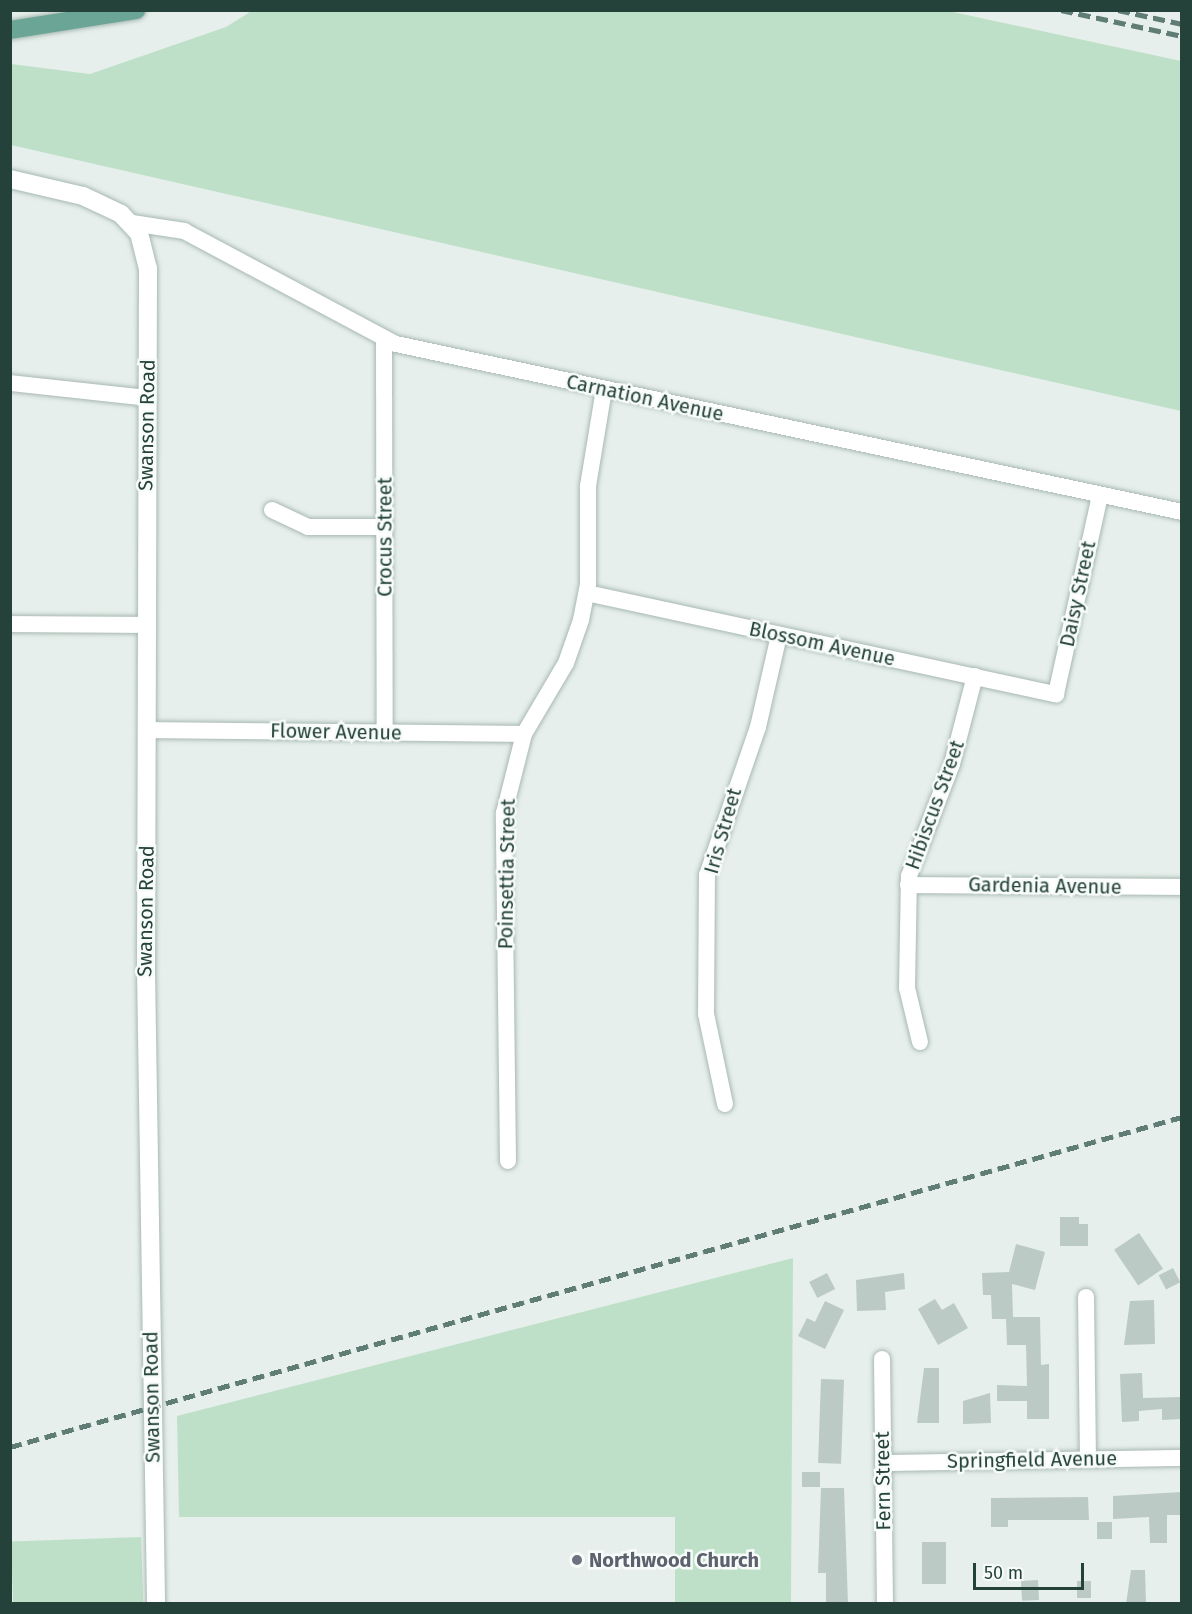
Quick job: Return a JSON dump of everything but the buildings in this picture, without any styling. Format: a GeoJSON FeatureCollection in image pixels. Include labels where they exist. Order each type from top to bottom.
{"type":"FeatureCollection","features":[{"type":"Feature","properties":{"kind":"main road"},"geometry":{"type":"LineString","coordinates":[[10,30],[85,23],[136,10]]}},
{"type":"Feature","properties":{"kind":"street"},"geometry":{"type":"LineString","coordinates":[[10,179],[97,200],[132,223]]}},
{"type":"Feature","properties":{"kind":"street","name":"Carnation Avenue"},"geometry":{"type":"LineString","coordinates":[[132,223],[184,231],[384,340],[1182,512]]}},
{"type":"Feature","properties":{"kind":"street","name":"Swanson Road"},"geometry":{"type":"LineString","coordinates":[[132,223],[148,268],[146,1039],[156,1604]]}},
{"type":"Feature","properties":{"kind":"street","name":"Crocus Street"},"geometry":{"type":"LineString","coordinates":[[384,340],[385,733]]}},
{"type":"Feature","properties":{"kind":"street"},"geometry":{"type":"LineString","coordinates":[[10,383],[148,398]]}},
{"type":"Feature","properties":{"kind":"street","name":"Poinsettia Street"},"geometry":{"type":"LineString","coordinates":[[508,1161],[504,826],[524,734],[566,663],[587,593],[588,486],[604,389]]}},
{"type":"Feature","properties":{"kind":"street","name":"Daisy Street"},"geometry":{"type":"LineString","coordinates":[[1056,694],[1100,495]]}},
{"type":"Feature","properties":{"kind":"street"},"geometry":{"type":"LineString","coordinates":[[272,510],[308,527],[385,527]]}},
{"type":"Feature","properties":{"kind":"street","name":"Blossom Avenue"},"geometry":{"type":"LineString","coordinates":[[587,593],[1056,694]]}},
{"type":"Feature","properties":{"kind":"street"},"geometry":{"type":"LineString","coordinates":[[10,624],[148,625]]}},
{"type":"Feature","properties":{"kind":"street","name":"Iris Street"},"geometry":{"type":"LineString","coordinates":[[725,1104],[706,1014],[707,874],[758,727],[779,635]]}},
{"type":"Feature","properties":{"kind":"street","name":"Hibiscus Street"},"geometry":{"type":"LineString","coordinates":[[920,1042],[907,988],[908,885],[918,844],[957,747],[975,676]]}},
{"type":"Feature","properties":{"kind":"street","name":"Flower Avenue"},"geometry":{"type":"LineString","coordinates":[[148,730],[524,734]]}},
{"type":"Feature","properties":{"kind":"street","name":"Gardenia Avenue"},"geometry":{"type":"LineString","coordinates":[[908,885],[1182,887]]}},
{"type":"Feature","properties":{"kind":"street"},"geometry":{"type":"LineString","coordinates":[[1086,1297],[1088,1459]]}},
{"type":"Feature","properties":{"kind":"street","name":"Fern Street"},"geometry":{"type":"LineString","coordinates":[[882,1359],[885,1604]]}},
{"type":"Feature","properties":{"kind":"street","name":"Springfield Avenue"},"geometry":{"type":"LineString","coordinates":[[883,1462],[1182,1458]]}},
{"type":"Feature","properties":{"kind":"green space"},"geometry":{"type":"Polygon","coordinates":[[[253,10],[948,11],[1181,61],[1181,411],[11,145],[11,64],[90,74],[226,27],[253,10]]]}},
{"type":"Feature","properties":{"kind":"green space"},"geometry":{"type":"Polygon","coordinates":[[[793,1258],[791,1603],[675,1603],[675,1517],[179,1517],[177,1416],[793,1258]]]}},
{"type":"Feature","properties":{"kind":"green space"},"geometry":{"type":"Polygon","coordinates":[[[141,1537],[143,1603],[13,1604],[11,1542],[141,1537]]]}},
{"type":"Feature","properties":{"kind":"railway"},"geometry":{"type":"LineString","coordinates":[[1061,10],[1182,36]]}},
{"type":"Feature","properties":{"kind":"railway"},"geometry":{"type":"LineString","coordinates":[[1118,10],[1182,24]]}},
{"type":"Feature","properties":{"kind":"railway"},"geometry":{"type":"LineString","coordinates":[[10,1447],[1182,1117]]}},
{"type":"Feature","properties":{"kind":"place","name":"Northwood Church"},"geometry":{"type":"Point","coordinates":[577,1560]}}]}
